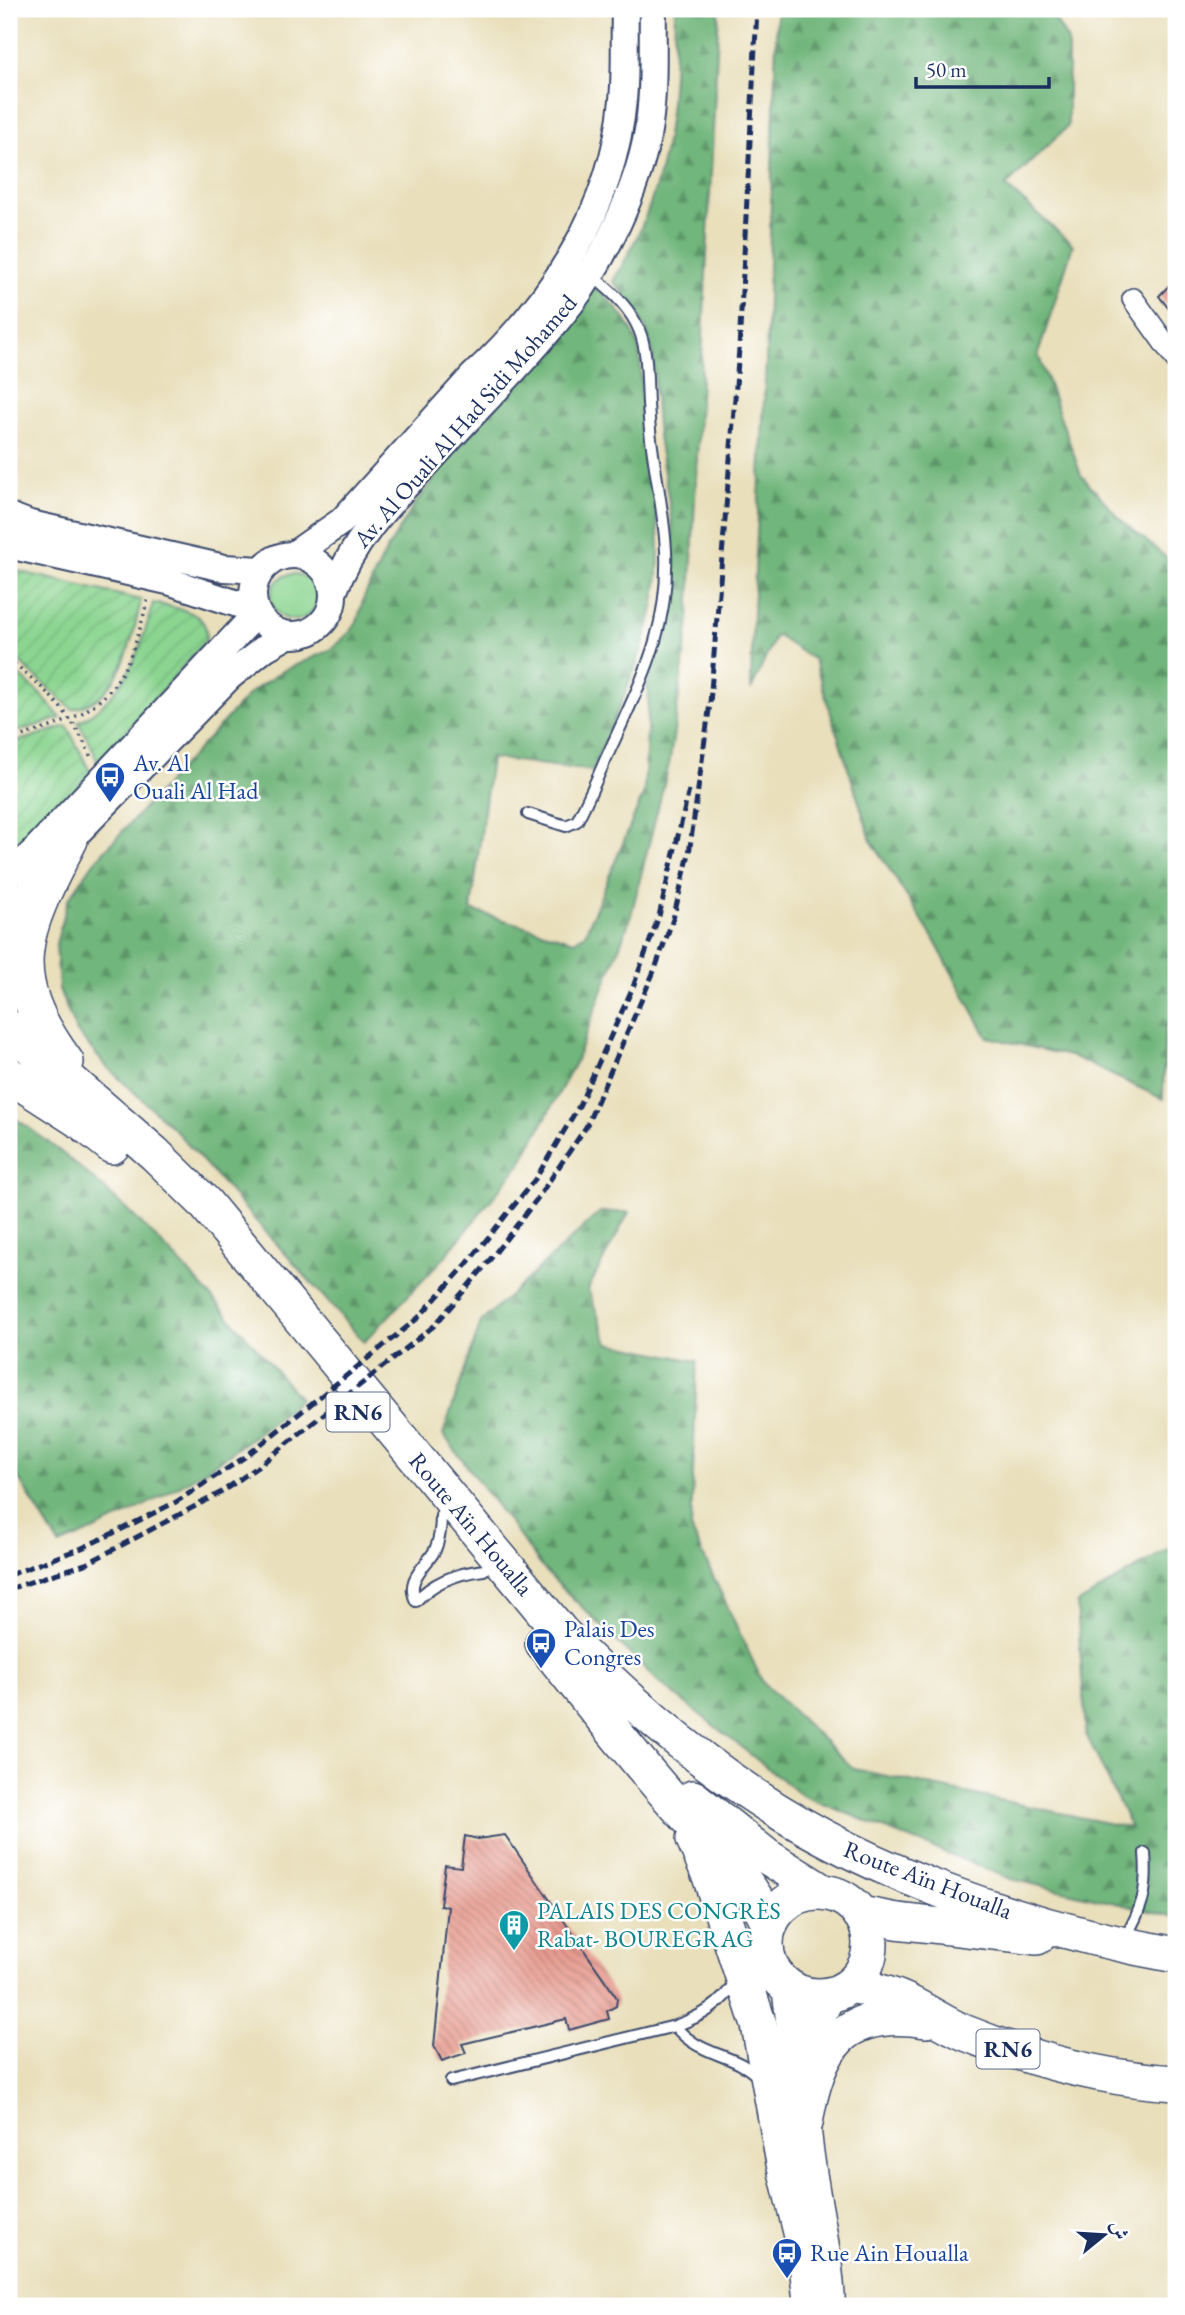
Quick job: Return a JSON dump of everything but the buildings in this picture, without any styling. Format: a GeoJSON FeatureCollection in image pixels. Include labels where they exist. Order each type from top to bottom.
{"type":"FeatureCollection","features":[{"type":"Feature","properties":{"kind":"highway"},"geometry":{"type":"LineString","coordinates":[[70,840],[27,929],[21,955],[22,982],[32,1009],[55,1048],[106,1111]]}},
{"type":"Feature","properties":{"kind":"highway","name":"Route Aïn Houalla"},"geometry":{"type":"LineString","coordinates":[[9,1028],[155,1154],[204,1202],[531,1597],[624,1695],[710,1766],[787,1817],[849,1850],[918,1879],[980,1903],[1110,1943],[1176,1955]]}},
{"type":"Feature","properties":{"kind":"highway","name":"Route Aïn Houalla"},"geometry":{"type":"LineString","coordinates":[[9,1075],[82,1122],[134,1163],[163,1190],[303,1342],[665,1793],[746,1884],[770,1925]]}},
{"type":"Feature","properties":{"kind":"highway","name":"RN6"},"geometry":{"type":"LineString","coordinates":[[531,1597],[600,1695],[673,1778],[738,1835],[823,1892],[844,1899],[860,1914],[1016,1935],[1110,1943]]}},
{"type":"Feature","properties":{"kind":"highway"},"geometry":{"type":"LineString","coordinates":[[665,1793],[701,1854],[742,1970],[764,2046],[784,2163],[802,2236]]}},
{"type":"Feature","properties":{"kind":"highway"},"geometry":{"type":"LineString","coordinates":[[787,1986],[772,1969],[768,1958],[767,1936],[770,1925],[782,1906],[791,1900],[801,1895],[823,1892]]}},
{"type":"Feature","properties":{"kind":"highway"},"geometry":{"type":"LineString","coordinates":[[840,1990],[864,1968],[870,1947],[869,1935],[860,1914]]}},
{"type":"Feature","properties":{"kind":"highway","name":"RN6"},"geometry":{"type":"LineString","coordinates":[[787,1986],[807,1995],[840,1990],[890,1995],[947,2025],[1010,2050],[1083,2072],[1176,2083]]}},
{"type":"Feature","properties":{"kind":"highway"},"geometry":{"type":"LineString","coordinates":[[805,2123],[811,2090],[824,2060],[839,2038],[849,2029],[886,2016],[947,2025]]}},
{"type":"Feature","properties":{"kind":"main road"},"geometry":{"type":"LineString","coordinates":[[787,1986],[792,2028],[792,2137],[809,2306]]}},
{"type":"Feature","properties":{"kind":"main road"},"geometry":{"type":"LineString","coordinates":[[830,2306],[827,2258],[805,2123],[804,2100],[809,2048],[817,2021],[840,1990]]}},
{"type":"Feature","properties":{"kind":"street","name":"Av. Al Ouali Al Had Sidi Mohamed"},"geometry":{"type":"LineString","coordinates":[[293,555],[342,520],[473,376],[519,331],[562,272],[598,201],[614,149],[623,99],[625,9]]}},
{"type":"Feature","properties":{"kind":"street","name":"Av. Al Ouali Al Had Sidi Mohamed"},"geometry":{"type":"LineString","coordinates":[[334,593],[343,568],[368,527],[527,355],[572,302],[589,274],[626,202],[641,162],[651,109],[653,9]]}},
{"type":"Feature","properties":{"kind":"street"},"geometry":{"type":"LineString","coordinates":[[1133,299],[1176,359]]}},
{"type":"Feature","properties":{"kind":"street"},"geometry":{"type":"LineString","coordinates":[[9,516],[224,568],[262,570]]}},
{"type":"Feature","properties":{"kind":"street"},"geometry":{"type":"LineString","coordinates":[[9,545],[168,581],[257,612]]}},
{"type":"Feature","properties":{"kind":"street"},"geometry":{"type":"LineString","coordinates":[[293,555],[318,564],[328,577],[334,593],[325,619],[315,629],[288,635],[265,624],[257,612],[253,596],[255,582],[262,570],[271,562],[293,555]]}},
{"type":"Feature","properties":{"kind":"street"},"geometry":{"type":"LineString","coordinates":[[9,873],[27,859],[257,612]]}},
{"type":"Feature","properties":{"kind":"street"},"geometry":{"type":"LineString","coordinates":[[9,924],[33,884],[70,840],[229,677],[265,648],[288,635]]}},
{"type":"Feature","properties":{"kind":"lane"},"geometry":{"type":"LineString","coordinates":[[528,814],[566,826],[577,821],[647,669],[659,631],[665,597],[664,524],[651,441],[647,360],[642,337],[636,322],[620,299],[589,274]]}},
{"type":"Feature","properties":{"kind":"lane"},"geometry":{"type":"LineString","coordinates":[[440,1515],[441,1527],[435,1549],[412,1583],[416,1601],[431,1587],[449,1578],[484,1570]]}},
{"type":"Feature","properties":{"kind":"lane"},"geometry":{"type":"LineString","coordinates":[[1110,1943],[1145,1897],[1145,1853]]}},
{"type":"Feature","properties":{"kind":"lane"},"geometry":{"type":"LineString","coordinates":[[451,2081],[675,2026],[709,2011],[722,2000],[742,1970]]}},
{"type":"Feature","properties":{"kind":"lane"},"geometry":{"type":"LineString","coordinates":[[675,2026],[684,2039],[696,2047],[747,2068],[758,2076],[771,2097]]}},
{"type":"Feature","properties":{"kind":"path"},"geometry":{"type":"LineString","coordinates":[[9,739],[49,729],[71,720],[100,701],[123,674],[136,645],[149,592]]}},
{"type":"Feature","properties":{"kind":"path"},"geometry":{"type":"LineString","coordinates":[[9,659],[47,691],[71,720],[96,771]]}},
{"type":"Feature","properties":{"kind":"green space"},"geometry":{"type":"Polygon","coordinates":[[[675,9],[719,9],[689,621],[670,760],[630,919],[574,1065],[521,1163],[442,1260],[364,1342],[175,1130],[106,1066],[76,1031],[59,989],[56,944],[68,900],[94,862],[250,693],[281,672],[332,649],[350,632],[357,622],[364,597],[386,551],[415,504],[595,287],[627,322],[639,353],[643,431],[659,553],[653,610],[626,692],[592,771],[491,758],[471,910],[574,941],[585,934],[644,793],[649,689],[646,688],[670,608],[674,568],[672,526],[658,435],[649,337],[630,301],[613,281],[646,215],[665,150],[670,117],[675,9]]]}},
{"type":"Feature","properties":{"kind":"green space"},"geometry":{"type":"Polygon","coordinates":[[[777,9],[1049,9],[1068,41],[1068,126],[1006,186],[1073,245],[1038,354],[1081,475],[1122,521],[1168,559],[1176,574],[1176,1023],[1165,1027],[1163,1099],[1074,1057],[987,1037],[933,938],[871,840],[814,660],[776,635],[751,690],[766,363],[777,9]]]}},
{"type":"Feature","properties":{"kind":"green space"},"geometry":{"type":"Polygon","coordinates":[[[9,569],[141,600],[128,650],[113,682],[89,704],[72,709],[9,653],[9,569]]]}},
{"type":"Feature","properties":{"kind":"green space"},"geometry":{"type":"Polygon","coordinates":[[[294,574],[310,581],[317,597],[310,613],[294,620],[278,613],[271,597],[278,581],[294,574]]]}},
{"type":"Feature","properties":{"kind":"green space"},"geometry":{"type":"Polygon","coordinates":[[[153,603],[197,616],[206,630],[206,640],[98,764],[78,722],[108,700],[129,671],[143,638],[153,603]]]}},
{"type":"Feature","properties":{"kind":"green space"},"geometry":{"type":"Polygon","coordinates":[[[9,666],[41,695],[61,718],[9,734],[9,666]]]}},
{"type":"Feature","properties":{"kind":"green space"},"geometry":{"type":"Polygon","coordinates":[[[67,726],[91,773],[11,850],[9,744],[67,726]]]}},
{"type":"Feature","properties":{"kind":"green space"},"geometry":{"type":"Polygon","coordinates":[[[9,1114],[90,1176],[128,1210],[200,1284],[300,1399],[244,1444],[186,1483],[125,1516],[59,1545],[9,1463],[9,1114]]]}},
{"type":"Feature","properties":{"kind":"green space"},"geometry":{"type":"Polygon","coordinates":[[[600,1212],[629,1212],[588,1289],[608,1343],[697,1361],[691,1529],[763,1683],[854,1769],[1131,1828],[1086,1734],[1077,1604],[1176,1544],[1176,1917],[1011,1879],[803,1796],[659,1682],[546,1572],[443,1434],[481,1322],[600,1212]]]}},
{"type":"Feature","properties":{"kind":"railway"},"geometry":{"type":"LineString","coordinates":[[9,1589],[88,1563],[220,1493],[259,1466],[435,1325],[537,1199],[586,1127],[655,969],[673,919],[689,854],[710,703],[739,349],[757,9]]}},
{"type":"Feature","properties":{"kind":"railway"},"geometry":{"type":"LineString","coordinates":[[9,1575],[82,1548],[120,1530],[176,1502],[245,1457],[418,1318],[466,1265],[536,1178],[579,1106],[633,987],[659,916],[689,790]]}},
{"type":"Feature","properties":{"kind":"place","name":"Av. Al Ouali Al Had"},"geometry":{"type":"Point","coordinates":[110,804]}},
{"type":"Feature","properties":{"kind":"place","name":"Palais Des Congres"},"geometry":{"type":"Point","coordinates":[541,1670]}},
{"type":"Feature","properties":{"kind":"place","name":"PALAIS DES CONGRÈS Rabat- BOUREGRAG"},"geometry":{"type":"Point","coordinates":[514,1952]}},
{"type":"Feature","properties":{"kind":"place","name":"Rue Ain Houalla"},"geometry":{"type":"Point","coordinates":[787,2280]}}]}
